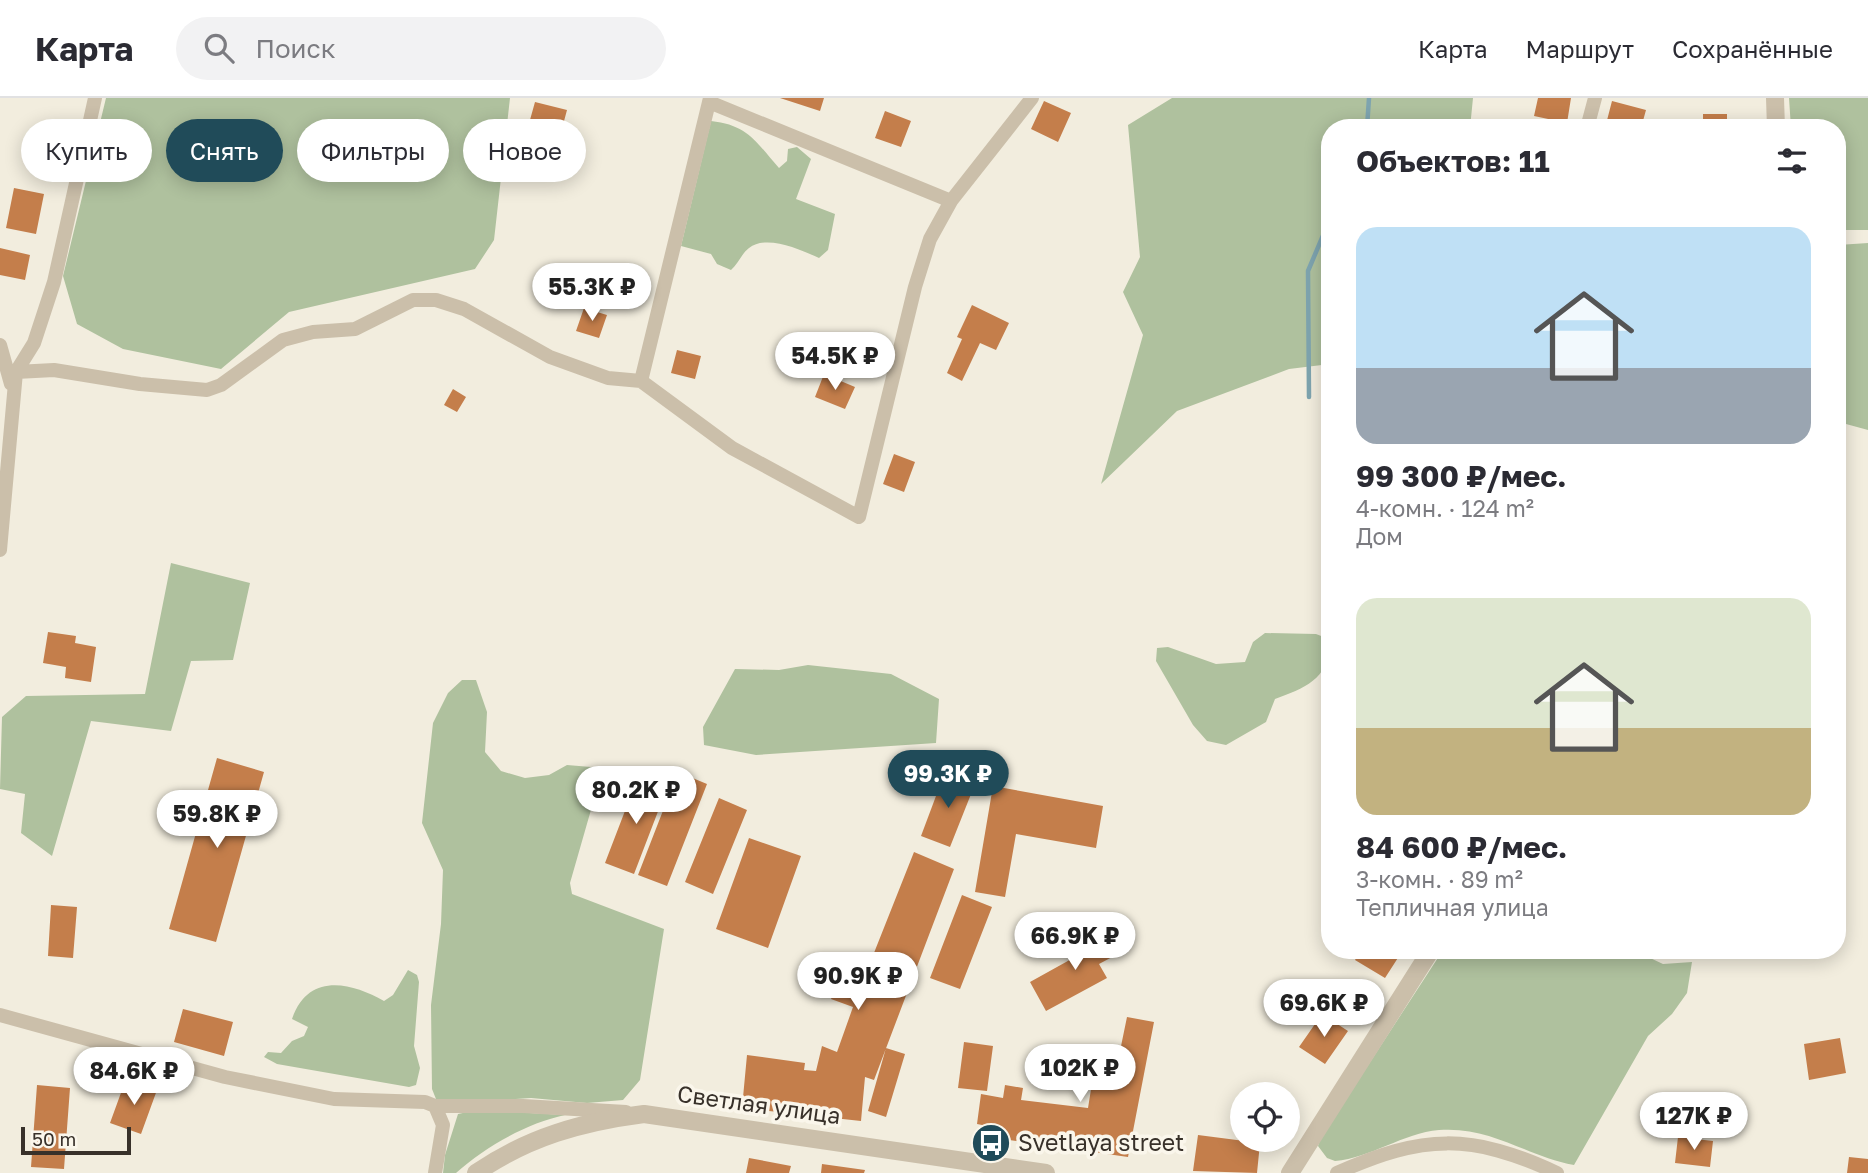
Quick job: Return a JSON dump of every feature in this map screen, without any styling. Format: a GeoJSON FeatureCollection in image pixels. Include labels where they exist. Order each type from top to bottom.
{"type":"FeatureCollection","features":[{"type":"Feature","properties":{"kind":"street"},"geometry":{"type":"LineString","coordinates":[[0,550],[16,372],[34,343],[54,282],[95,98]]}},
{"type":"Feature","properties":{"kind":"street"},"geometry":{"type":"LineString","coordinates":[[16,372],[54,370],[140,384],[207,390],[221,385],[283,340],[313,332],[355,329],[413,300],[436,300],[464,309],[550,357],[608,378],[640,381],[732,448],[859,517],[915,287],[930,239],[951,201],[1032,98]]}},
{"type":"Feature","properties":{"kind":"street"},"geometry":{"type":"LineString","coordinates":[[1589,119],[1595,98]]}},
{"type":"Feature","properties":{"kind":"street"},"geometry":{"type":"LineString","coordinates":[[1775,98],[1776,119]]}},
{"type":"Feature","properties":{"kind":"street"},"geometry":{"type":"LineString","coordinates":[[640,381],[710,100],[951,201]]}},
{"type":"Feature","properties":{"kind":"street"},"geometry":{"type":"LineString","coordinates":[[0,345],[14,399]]}},
{"type":"Feature","properties":{"kind":"street"},"geometry":{"type":"LineString","coordinates":[[1290,1173],[1425,959]]}},
{"type":"Feature","properties":{"kind":"street"},"geometry":{"type":"LineString","coordinates":[[0,1015],[225,1077],[334,1098],[425,1102],[435,1106],[523,1106],[644,1114]]}},
{"type":"Feature","properties":{"kind":"street"},"geometry":{"type":"LineString","coordinates":[[435,1106],[443,1125],[435,1173]]}},
{"type":"Feature","properties":{"kind":"street","name":"Светлая улица"},"geometry":{"type":"LineString","coordinates":[[476,1173],[540,1137],[591,1121],[644,1114],[1046,1173]]}},
{"type":"Feature","properties":{"kind":"street"},"geometry":{"type":"LineString","coordinates":[[1337,1173],[1404,1148],[1459,1142],[1494,1147],[1557,1173]]}},
{"type":"Feature","properties":{"kind":"green space"},"geometry":{"type":"Polygon","coordinates":[[[106,98],[510,98],[508,119],[463,119],[463,182],[501,182],[494,240],[475,269],[289,312],[221,369],[123,349],[77,324],[63,276],[86,182],[152,182],[152,119],[101,119],[106,98]]]}},
{"type":"Feature","properties":{"kind":"green space"},"geometry":{"type":"Polygon","coordinates":[[[1172,98],[1473,98],[1471,119],[1321,119],[1321,365],[1289,369],[1177,411],[1101,484],[1143,335],[1123,292],[1140,257],[1128,125],[1172,98]]]}},
{"type":"Feature","properties":{"kind":"green space"},"geometry":{"type":"Polygon","coordinates":[[[1789,98],[1868,98],[1868,230],[1846,230],[1846,119],[1790,119],[1789,98]]]}},
{"type":"Feature","properties":{"kind":"green space"},"geometry":{"type":"Polygon","coordinates":[[[711,121],[743,131],[779,168],[787,161],[788,149],[797,147],[811,159],[796,199],[835,214],[828,250],[819,258],[784,245],[756,244],[744,253],[731,270],[717,264],[711,254],[681,246],[711,121]]]}},
{"type":"Feature","properties":{"kind":"green space"},"geometry":{"type":"Polygon","coordinates":[[[1868,243],[1868,430],[1846,424],[1846,244],[1868,243]]]}},
{"type":"Feature","properties":{"kind":"green space"},"geometry":{"type":"Polygon","coordinates":[[[171,563],[250,583],[233,660],[191,661],[171,731],[91,721],[52,856],[21,833],[25,794],[0,789],[2,717],[26,696],[145,694],[171,563]]]}},
{"type":"Feature","properties":{"kind":"green space"},"geometry":{"type":"Polygon","coordinates":[[[1265,633],[1321,636],[1321,672],[1306,685],[1275,699],[1266,722],[1226,745],[1207,741],[1193,725],[1156,661],[1157,648],[1168,647],[1216,664],[1245,662],[1253,642],[1265,633]]]}},
{"type":"Feature","properties":{"kind":"green space"},"geometry":{"type":"Polygon","coordinates":[[[808,665],[891,674],[939,699],[936,743],[756,755],[704,745],[703,727],[735,669],[779,670],[808,665]]]}},
{"type":"Feature","properties":{"kind":"green space"},"geometry":{"type":"Polygon","coordinates":[[[462,680],[476,680],[487,712],[485,752],[501,771],[525,778],[549,775],[567,765],[603,768],[570,883],[572,894],[664,929],[640,1080],[623,1100],[587,1103],[531,1098],[448,1103],[436,1099],[432,1089],[431,1005],[441,924],[443,870],[422,823],[433,723],[448,693],[462,680]]]}},
{"type":"Feature","properties":{"kind":"green space"},"geometry":{"type":"Polygon","coordinates":[[[1437,959],[1652,959],[1663,964],[1692,962],[1687,993],[1672,1014],[1648,1036],[1574,1165],[1492,1137],[1458,1130],[1426,1132],[1361,1155],[1335,1161],[1327,1158],[1318,1146],[1437,959]]]}},
{"type":"Feature","properties":{"kind":"green space"},"geometry":{"type":"Polygon","coordinates":[[[408,970],[417,975],[419,982],[414,1046],[420,1068],[416,1085],[409,1087],[277,1064],[264,1057],[268,1052],[281,1053],[292,1041],[304,1036],[308,1027],[292,1019],[299,1004],[308,994],[332,985],[345,986],[384,1001],[393,995],[408,970]]]}},
{"type":"Feature","properties":{"kind":"green space"},"geometry":{"type":"Polygon","coordinates":[[[477,1110],[565,1115],[507,1137],[456,1173],[443,1173],[445,1155],[458,1114],[477,1110]]]}},
{"type":"Feature","properties":{"kind":"building"},"geometry":{"type":"Polygon","coordinates":[[[780,98],[824,98],[820,111],[780,98]]]}},
{"type":"Feature","properties":{"kind":"building"},"geometry":{"type":"Polygon","coordinates":[[[1538,98],[1571,98],[1568,119],[1534,116],[1538,98]]]}},
{"type":"Feature","properties":{"kind":"building"},"geometry":{"type":"Polygon","coordinates":[[[1044,101],[1071,113],[1058,142],[1031,129],[1044,101]]]}},
{"type":"Feature","properties":{"kind":"building"},"geometry":{"type":"Polygon","coordinates":[[[1612,101],[1646,110],[1644,119],[1607,119],[1612,101]]]}},
{"type":"Feature","properties":{"kind":"building"},"geometry":{"type":"Polygon","coordinates":[[[535,102],[567,110],[565,119],[530,119],[535,102]]]}},
{"type":"Feature","properties":{"kind":"building"},"geometry":{"type":"Polygon","coordinates":[[[885,111],[911,121],[901,147],[875,138],[885,111]]]}},
{"type":"Feature","properties":{"kind":"building"},"geometry":{"type":"Polygon","coordinates":[[[1703,114],[1727,114],[1727,119],[1703,119],[1703,114]]]}},
{"type":"Feature","properties":{"kind":"building"},"geometry":{"type":"Polygon","coordinates":[[[14,188],[44,194],[36,234],[6,228],[14,188]]]}},
{"type":"Feature","properties":{"kind":"building"},"geometry":{"type":"Polygon","coordinates":[[[0,248],[30,255],[25,280],[0,275],[0,248]]]}},
{"type":"Feature","properties":{"kind":"building"},"geometry":{"type":"Polygon","coordinates":[[[972,305],[1009,323],[996,350],[980,343],[962,381],[947,373],[962,339],[957,337],[972,305]]]}},
{"type":"Feature","properties":{"kind":"building"},"geometry":{"type":"Polygon","coordinates":[[[584,308],[607,315],[599,338],[576,331],[584,308]]]}},
{"type":"Feature","properties":{"kind":"building"},"geometry":{"type":"Polygon","coordinates":[[[677,350],[701,356],[695,379],[671,373],[677,350]]]}},
{"type":"Feature","properties":{"kind":"building"},"geometry":{"type":"Polygon","coordinates":[[[824,374],[855,387],[845,409],[815,397],[824,374]]]}},
{"type":"Feature","properties":{"kind":"building"},"geometry":{"type":"Polygon","coordinates":[[[453,389],[466,397],[457,412],[444,405],[453,389]]]}},
{"type":"Feature","properties":{"kind":"building"},"geometry":{"type":"Polygon","coordinates":[[[894,454],[915,462],[904,492],[883,484],[894,454]]]}},
{"type":"Feature","properties":{"kind":"building"},"geometry":{"type":"Polygon","coordinates":[[[48,632],[76,636],[75,643],[96,647],[91,682],[65,678],[66,667],[43,663],[48,632]]]}},
{"type":"Feature","properties":{"kind":"building"},"geometry":{"type":"Polygon","coordinates":[[[217,758],[264,772],[216,942],[169,929],[217,758]]]}},
{"type":"Feature","properties":{"kind":"building"},"geometry":{"type":"Polygon","coordinates":[[[678,772],[707,784],[667,886],[638,875],[678,772]]]}},
{"type":"Feature","properties":{"kind":"building"},"geometry":{"type":"Polygon","coordinates":[[[945,772],[975,784],[950,847],[921,836],[945,772]]]}},
{"type":"Feature","properties":{"kind":"building"},"geometry":{"type":"Polygon","coordinates":[[[638,777],[667,788],[634,874],[605,863],[638,777]]]}},
{"type":"Feature","properties":{"kind":"building"},"geometry":{"type":"Polygon","coordinates":[[[993,786],[1103,806],[1096,848],[1016,834],[1005,897],[975,892],[993,786]]]}},
{"type":"Feature","properties":{"kind":"building"},"geometry":{"type":"Polygon","coordinates":[[[719,798],[747,810],[713,894],[685,882],[719,798]]]}},
{"type":"Feature","properties":{"kind":"building"},"geometry":{"type":"Polygon","coordinates":[[[749,838],[801,856],[768,948],[716,929],[749,838]]]}},
{"type":"Feature","properties":{"kind":"building"},"geometry":{"type":"Polygon","coordinates":[[[914,852],[954,869],[874,1080],[865,1077],[861,1121],[742,1108],[747,1055],[805,1063],[804,1070],[816,1071],[822,1046],[837,1052],[853,1007],[831,999],[846,961],[868,968],[914,852]]]}},
{"type":"Feature","properties":{"kind":"building"},"geometry":{"type":"Polygon","coordinates":[[[962,895],[992,907],[960,989],[930,978],[962,895]]]}},
{"type":"Feature","properties":{"kind":"building"},"geometry":{"type":"Polygon","coordinates":[[[51,905],[77,907],[73,958],[48,956],[51,905]]]}},
{"type":"Feature","properties":{"kind":"building"},"geometry":{"type":"Polygon","coordinates":[[[1097,926],[1114,956],[1099,964],[1107,978],[1046,1011],[1030,982],[1084,952],[1076,938],[1097,926]]]}},
{"type":"Feature","properties":{"kind":"building"},"geometry":{"type":"Polygon","coordinates":[[[1356,959],[1397,959],[1385,978],[1356,959]]]}},
{"type":"Feature","properties":{"kind":"building"},"geometry":{"type":"Polygon","coordinates":[[[183,1009],[233,1022],[224,1056],[174,1042],[183,1009]]]}},
{"type":"Feature","properties":{"kind":"building"},"geometry":{"type":"Polygon","coordinates":[[[1322,1014],[1348,1031],[1325,1064],[1299,1047],[1322,1014]]]}},
{"type":"Feature","properties":{"kind":"building"},"geometry":{"type":"Polygon","coordinates":[[[1127,1017],[1154,1022],[1128,1157],[981,1136],[982,1125],[977,1124],[981,1094],[1003,1098],[1005,1085],[1023,1088],[1021,1100],[1088,1108],[1098,1046],[1120,1051],[1127,1017]]]}},
{"type":"Feature","properties":{"kind":"building"},"geometry":{"type":"Polygon","coordinates":[[[1840,1038],[1846,1073],[1809,1080],[1804,1044],[1840,1038]]]}},
{"type":"Feature","properties":{"kind":"building"},"geometry":{"type":"Polygon","coordinates":[[[964,1042],[993,1046],[987,1091],[958,1088],[964,1042]]]}},
{"type":"Feature","properties":{"kind":"building"},"geometry":{"type":"Polygon","coordinates":[[[886,1048],[905,1054],[886,1117],[868,1111],[886,1048]]]}},
{"type":"Feature","properties":{"kind":"building"},"geometry":{"type":"Polygon","coordinates":[[[126,1079],[157,1090],[141,1134],[110,1123],[126,1079]]]}},
{"type":"Feature","properties":{"kind":"building"},"geometry":{"type":"Polygon","coordinates":[[[37,1085],[70,1088],[64,1169],[31,1167],[37,1085]]]}},
{"type":"Feature","properties":{"kind":"building"},"geometry":{"type":"Polygon","coordinates":[[[1198,1135],[1230,1139],[1230,1152],[1259,1152],[1257,1173],[1193,1171],[1198,1135]]]}},
{"type":"Feature","properties":{"kind":"building"},"geometry":{"type":"Polygon","coordinates":[[[1678,1137],[1713,1141],[1710,1167],[1675,1163],[1678,1137]]]}},
{"type":"Feature","properties":{"kind":"building"},"geometry":{"type":"Polygon","coordinates":[[[1849,1157],[1868,1159],[1868,1173],[1847,1173],[1849,1157]]]}},
{"type":"Feature","properties":{"kind":"building"},"geometry":{"type":"Polygon","coordinates":[[[749,1158],[791,1166],[789,1173],[746,1173],[749,1158]]]}},
{"type":"Feature","properties":{"kind":"building"},"geometry":{"type":"Polygon","coordinates":[[[822,1164],[865,1170],[864,1173],[821,1173],[822,1164]]]}},
{"type":"Feature","properties":{"kind":"waterway"},"geometry":{"type":"LineString","coordinates":[[1368,119],[1369,98]]}},
{"type":"Feature","properties":{"kind":"waterway"},"geometry":{"type":"LineString","coordinates":[[1309,397],[1308,271],[1321,240]]}},
{"type":"Feature","properties":{"kind":"place","name":"Svetlaya street"},"geometry":{"type":"Point","coordinates":[991,1143]}}]}
